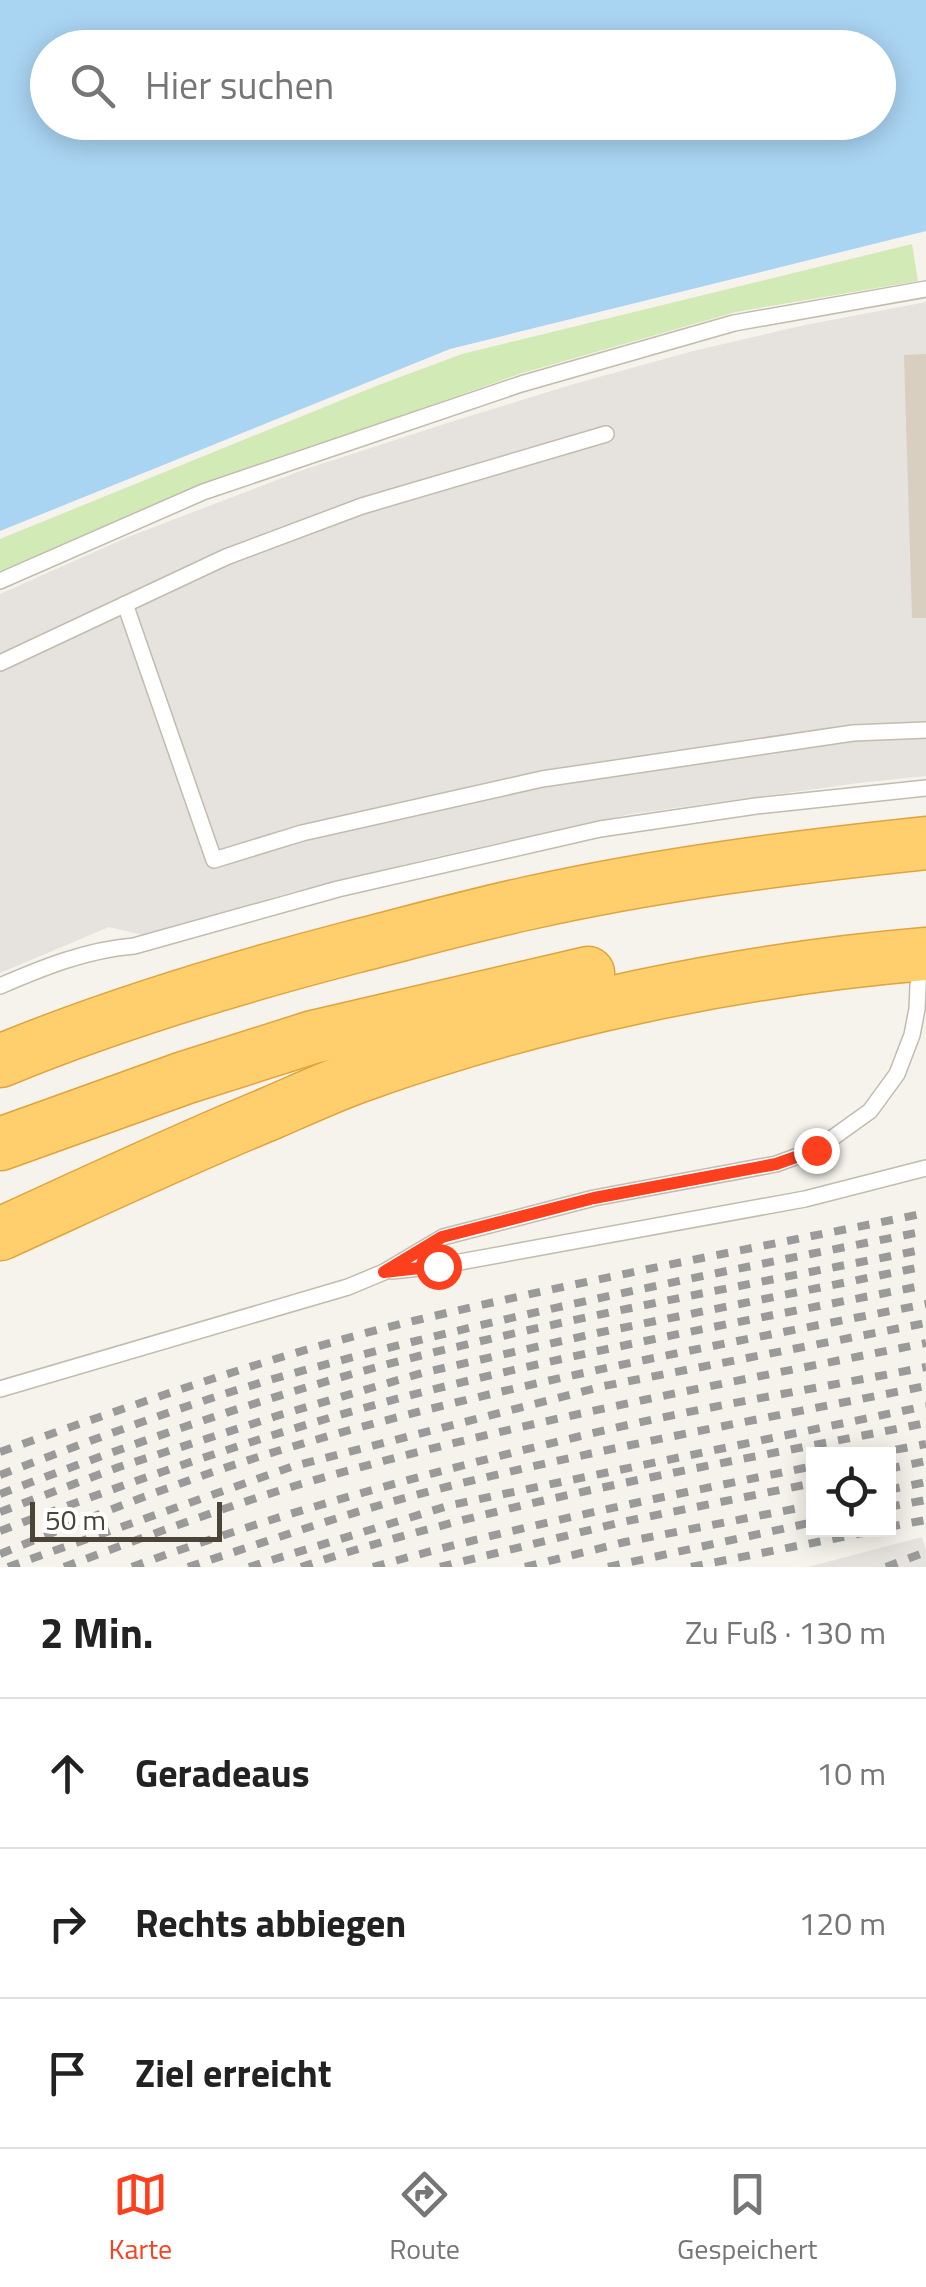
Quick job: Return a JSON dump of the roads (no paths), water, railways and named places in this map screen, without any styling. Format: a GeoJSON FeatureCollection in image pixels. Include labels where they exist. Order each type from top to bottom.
{"type":"FeatureCollection","features":[{"type":"Feature","properties":{"kind":"highway"},"geometry":{"type":"LineString","coordinates":[[0,1061],[212,986],[530,903],[678,875],[926,843]]}},
{"type":"Feature","properties":{"kind":"highway"},"geometry":{"type":"LineString","coordinates":[[0,1144],[312,1037],[676,954],[792,936],[924,943]]}},
{"type":"Feature","properties":{"kind":"highway"},"geometry":{"type":"LineString","coordinates":[[0,1234],[100,1186],[359,1076],[502,1030],[580,1010],[924,943]]}},
{"type":"Feature","properties":{"kind":"highway"},"geometry":{"type":"LineString","coordinates":[[184,1078],[502,1030]]}},
{"type":"Feature","properties":{"kind":"lane"},"geometry":{"type":"LineString","coordinates":[[0,581],[203,492],[521,384],[734,323],[926,289]]}},
{"type":"Feature","properties":{"kind":"lane"},"geometry":{"type":"LineString","coordinates":[[0,663],[226,557],[362,506],[606,434]]}},
{"type":"Feature","properties":{"kind":"lane"},"geometry":{"type":"LineString","coordinates":[[125,604],[214,860],[302,834],[542,779],[853,733],[926,730]]}},
{"type":"Feature","properties":{"kind":"lane"},"geometry":{"type":"LineString","coordinates":[[0,986],[44,966],[104,948],[134,946],[338,889],[582,833],[756,806],[926,788]]}},
{"type":"Feature","properties":{"kind":"lane"},"geometry":{"type":"LineString","coordinates":[[0,1389],[348,1287],[384,1272],[442,1237],[594,1198],[776,1164],[816,1150],[870,1111],[897,1074],[912,1035],[924,943]]}},
{"type":"Feature","properties":{"kind":"lane"},"geometry":{"type":"LineString","coordinates":[[384,1272],[438,1266],[806,1199],[926,1168]]}},
{"type":"Feature","properties":{"kind":"water"},"geometry":{"type":"Polygon","coordinates":[[[0,0],[926,0],[926,231],[450,349],[0,531],[0,0]]]}},
{"type":"Feature","properties":{"kind":"railway"},"geometry":{"type":"LineString","coordinates":[[0,1452],[205,1381],[361,1334],[541,1292],[926,1213]]}},
{"type":"Feature","properties":{"kind":"railway"},"geometry":{"type":"LineString","coordinates":[[0,1475],[210,1399],[360,1355],[602,1298],[926,1231]]}},
{"type":"Feature","properties":{"kind":"railway"},"geometry":{"type":"LineString","coordinates":[[0,1494],[208,1419],[419,1356],[926,1249]]}},
{"type":"Feature","properties":{"kind":"railway"},"geometry":{"type":"LineString","coordinates":[[0,1512],[119,1467],[422,1373],[926,1266]]}},
{"type":"Feature","properties":{"kind":"railway"},"geometry":{"type":"LineString","coordinates":[[0,1531],[212,1455],[427,1391],[613,1348],[926,1285]]}},
{"type":"Feature","properties":{"kind":"railway"},"geometry":{"type":"LineString","coordinates":[[0,1554],[217,1470],[369,1425],[607,1368],[926,1304]]}},
{"type":"Feature","properties":{"kind":"railway"},"geometry":{"type":"LineString","coordinates":[[8,1567],[294,1466],[604,1386],[926,1323]]}},
{"type":"Feature","properties":{"kind":"railway"},"geometry":{"type":"LineString","coordinates":[[64,1567],[241,1503],[378,1462],[612,1407],[926,1343]]}},
{"type":"Feature","properties":{"kind":"railway"},"geometry":{"type":"LineString","coordinates":[[132,1567],[308,1509],[486,1459],[686,1413],[926,1367]]}},
{"type":"Feature","properties":{"kind":"railway"},"geometry":{"type":"LineString","coordinates":[[188,1567],[450,1486],[926,1386]]}},
{"type":"Feature","properties":{"kind":"railway"},"geometry":{"type":"LineString","coordinates":[[249,1567],[451,1505],[926,1406]]}},
{"type":"Feature","properties":{"kind":"railway"},"geometry":{"type":"LineString","coordinates":[[301,1567],[533,1503],[926,1423]]}},
{"type":"Feature","properties":{"kind":"railway"},"geometry":{"type":"LineString","coordinates":[[896,1450],[926,1444]]}},
{"type":"Feature","properties":{"kind":"railway"},"geometry":{"type":"LineString","coordinates":[[896,1467],[926,1461]]}},
{"type":"Feature","properties":{"kind":"railway"},"geometry":{"type":"LineString","coordinates":[[373,1567],[537,1525],[806,1468]]}},
{"type":"Feature","properties":{"kind":"railway"},"geometry":{"type":"LineString","coordinates":[[896,1488],[926,1482]]}},
{"type":"Feature","properties":{"kind":"railway"},"geometry":{"type":"LineString","coordinates":[[440,1567],[622,1522],[806,1485]]}},
{"type":"Feature","properties":{"kind":"railway"},"geometry":{"type":"LineString","coordinates":[[896,1506],[926,1500]]}},
{"type":"Feature","properties":{"kind":"railway"},"geometry":{"type":"LineString","coordinates":[[525,1567],[625,1542],[806,1507]]}},
{"type":"Feature","properties":{"kind":"railway"},"geometry":{"type":"LineString","coordinates":[[896,1526],[926,1520]]}},
{"type":"Feature","properties":{"kind":"railway"},"geometry":{"type":"LineString","coordinates":[[608,1567],[806,1524]]}},
{"type":"Feature","properties":{"kind":"railway"},"geometry":{"type":"LineString","coordinates":[[691,1567],[843,1537]]}},
{"type":"Feature","properties":{"kind":"railway"},"geometry":{"type":"LineString","coordinates":[[886,1567],[926,1552]]}}]}
